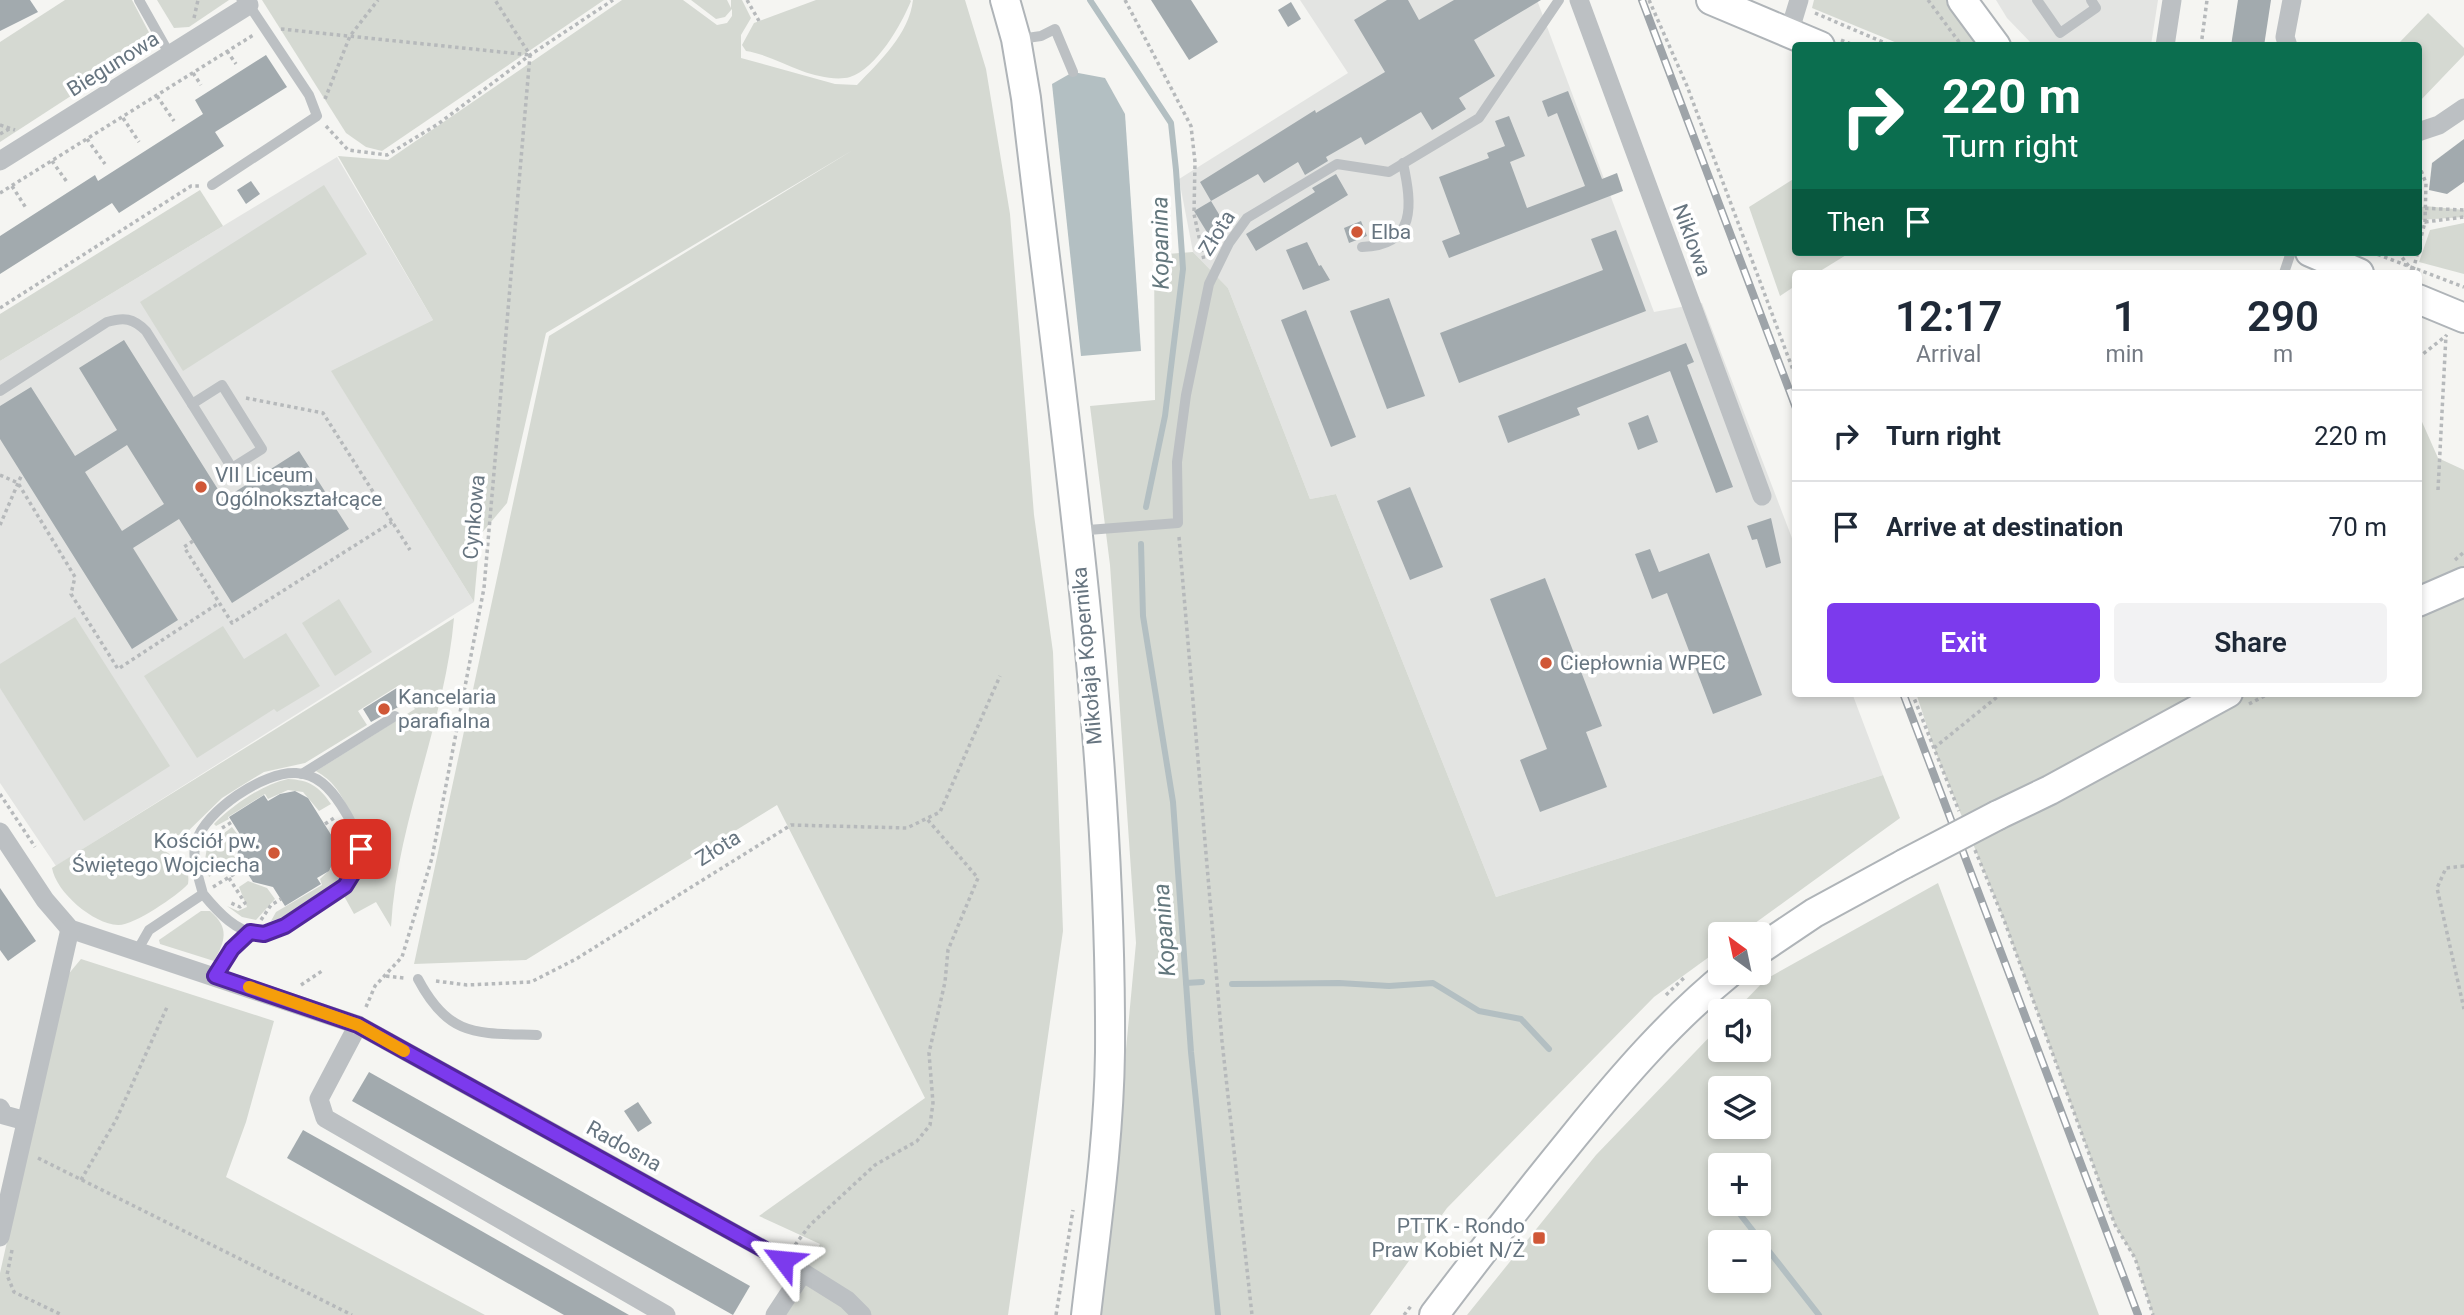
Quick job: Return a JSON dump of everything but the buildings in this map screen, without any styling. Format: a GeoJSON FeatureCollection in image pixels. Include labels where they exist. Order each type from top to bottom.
{"type":"FeatureCollection","features":[{"type":"Feature","properties":{"kind":"street","name":"Mikołaja Kopernika"},"geometry":{"type":"LineString","coordinates":[[1004,0],[1016,39],[1026,98],[1076,534],[1097,770],[1109,952],[1110,1056],[1086,1315]]}},
{"type":"Feature","properties":{"kind":"street","name":"Niklowa"},"geometry":{"type":"LineString","coordinates":[[1579,0],[1762,496]]}},
{"type":"Feature","properties":{"kind":"street"},"geometry":{"type":"LineString","coordinates":[[1711,0],[1795,15],[1817,42]]}},
{"type":"Feature","properties":{"kind":"street"},"geometry":{"type":"LineString","coordinates":[[1962,0],[1993,42]]}},
{"type":"Feature","properties":{"kind":"street"},"geometry":{"type":"LineString","coordinates":[[2166,42],[2172,0]]}},
{"type":"Feature","properties":{"kind":"street"},"geometry":{"type":"LineString","coordinates":[[2287,42],[2285,37],[2292,0]]}},
{"type":"Feature","properties":{"kind":"street","name":"Biegunowa"},"geometry":{"type":"LineString","coordinates":[[0,161],[248,3]]}},
{"type":"Feature","properties":{"kind":"street"},"geometry":{"type":"LineString","coordinates":[[2422,131],[2439,125],[2464,108]]}},
{"type":"Feature","properties":{"kind":"street"},"geometry":{"type":"LineString","coordinates":[[2319,256],[2352,270]]}},
{"type":"Feature","properties":{"kind":"street"},"geometry":{"type":"LineString","coordinates":[[2422,302],[2455,326]]}},
{"type":"Feature","properties":{"kind":"street"},"geometry":{"type":"LineString","coordinates":[[2422,600],[2464,582]]}},
{"type":"Feature","properties":{"kind":"street"},"geometry":{"type":"LineString","coordinates":[[1771,942],[1814,913],[2221,697]]}},
{"type":"Feature","properties":{"kind":"street"},"geometry":{"type":"LineString","coordinates":[[0,832],[45,900],[70,929],[19,1151],[6,1243]]}},
{"type":"Feature","properties":{"kind":"street","name":"Radosna"},"geometry":{"type":"LineString","coordinates":[[70,929],[358,1025],[783,1260],[847,1300],[862,1315]]}},
{"type":"Feature","properties":{"kind":"street"},"geometry":{"type":"LineString","coordinates":[[1434,1315],[1507,1218],[1621,1079],[1698,998],[1714,985]]}},
{"type":"Feature","properties":{"kind":"street"},"geometry":{"type":"LineString","coordinates":[[358,1025],[320,1099],[325,1118],[666,1315]]}},
{"type":"Feature","properties":{"kind":"street"},"geometry":{"type":"LineString","coordinates":[[0,1108],[4,1115],[26,1121]]}},
{"type":"Feature","properties":{"kind":"street"},"geometry":{"type":"LineString","coordinates":[[775,1315],[802,1274]]}},
{"type":"Feature","properties":{"kind":"lane"},"geometry":{"type":"LineString","coordinates":[[139,0],[170,55]]}},
{"type":"Feature","properties":{"kind":"lane","name":"Złota"},"geometry":{"type":"LineString","coordinates":[[1178,523],[1177,462],[1186,395],[1209,284],[1229,243],[1247,218],[1276,198],[1337,164],[1389,172],[1479,118],[1559,0]]}},
{"type":"Feature","properties":{"kind":"lane"},"geometry":{"type":"LineString","coordinates":[[2037,0],[2060,33],[2096,8],[2091,0]]}},
{"type":"Feature","properties":{"kind":"lane"},"geometry":{"type":"LineString","coordinates":[[212,185],[317,116],[309,95],[248,3]]}},
{"type":"Feature","properties":{"kind":"lane"},"geometry":{"type":"LineString","coordinates":[[1016,39],[1041,36],[1055,29],[1073,72]]}},
{"type":"Feature","properties":{"kind":"lane"},"geometry":{"type":"LineString","coordinates":[[1362,247],[1383,246],[1404,230],[1411,201],[1404,163]]}},
{"type":"Feature","properties":{"kind":"lane"},"geometry":{"type":"LineString","coordinates":[[0,391],[107,323],[123,318],[137,322],[146,331],[232,468],[262,449],[222,385],[192,404]]}},
{"type":"Feature","properties":{"kind":"lane"},"geometry":{"type":"LineString","coordinates":[[1076,534],[1088,530],[1178,523]]}},
{"type":"Feature","properties":{"kind":"lane"},"geometry":{"type":"LineString","coordinates":[[302,774],[395,716]]}},
{"type":"Feature","properties":{"kind":"lane"},"geometry":{"type":"LineString","coordinates":[[282,773],[302,774],[330,788],[355,827],[361,849],[358,865],[345,886],[285,926],[264,934],[250,932],[234,925],[205,892],[195,845],[207,821],[214,813],[265,778],[282,773]]}},
{"type":"Feature","properties":{"kind":"lane"},"geometry":{"type":"LineString","coordinates":[[136,952],[149,930],[205,892]]}},
{"type":"Feature","properties":{"kind":"lane"},"geometry":{"type":"LineString","coordinates":[[215,976],[232,949],[250,932]]}},
{"type":"Feature","properties":{"kind":"lane"},"geometry":{"type":"LineString","coordinates":[[418,979],[431,1004],[450,1022],[470,1031],[537,1035]]}},
{"type":"Feature","properties":{"kind":"path"},"geometry":{"type":"LineString","coordinates":[[378,0],[350,37],[335,80],[317,116],[348,150],[387,155],[438,124],[530,55],[613,0]]}},
{"type":"Feature","properties":{"kind":"path"},"geometry":{"type":"LineString","coordinates":[[495,0],[530,55]]}},
{"type":"Feature","properties":{"kind":"path"},"geometry":{"type":"LineString","coordinates":[[747,0],[759,21]]}},
{"type":"Feature","properties":{"kind":"path"},"geometry":{"type":"LineString","coordinates":[[1125,0],[1191,126],[1195,162],[1194,214],[1209,284]]}},
{"type":"Feature","properties":{"kind":"path"},"geometry":{"type":"LineString","coordinates":[[1650,0],[1687,86],[1792,367]]}},
{"type":"Feature","properties":{"kind":"path"},"geometry":{"type":"LineString","coordinates":[[1928,0],[1959,42]]}},
{"type":"Feature","properties":{"kind":"path"},"geometry":{"type":"LineString","coordinates":[[2202,42],[2207,0]]}},
{"type":"Feature","properties":{"kind":"path"},"geometry":{"type":"LineString","coordinates":[[1795,15],[1815,13],[1883,42]]}},
{"type":"Feature","properties":{"kind":"path"},"geometry":{"type":"LineString","coordinates":[[0,193],[266,27],[530,55]]}},
{"type":"Feature","properties":{"kind":"path"},"geometry":{"type":"LineString","coordinates":[[228,51],[236,64]]}},
{"type":"Feature","properties":{"kind":"path","name":"Cynkowa"},"geometry":{"type":"LineString","coordinates":[[358,1025],[375,985],[402,957],[432,858],[484,587],[530,55]]}},
{"type":"Feature","properties":{"kind":"path"},"geometry":{"type":"LineString","coordinates":[[192,73],[201,85]]}},
{"type":"Feature","properties":{"kind":"path"},"geometry":{"type":"LineString","coordinates":[[157,95],[174,121]]}},
{"type":"Feature","properties":{"kind":"path"},"geometry":{"type":"LineString","coordinates":[[122,117],[139,142]]}},
{"type":"Feature","properties":{"kind":"path"},"geometry":{"type":"LineString","coordinates":[[0,134],[11,128]]}},
{"type":"Feature","properties":{"kind":"path"},"geometry":{"type":"LineString","coordinates":[[87,139],[105,164]]}},
{"type":"Feature","properties":{"kind":"path"},"geometry":{"type":"LineString","coordinates":[[52,161],[66,183]]}},
{"type":"Feature","properties":{"kind":"path"},"geometry":{"type":"LineString","coordinates":[[2422,173],[2426,183],[2422,234]]}},
{"type":"Feature","properties":{"kind":"path"},"geometry":{"type":"LineString","coordinates":[[0,307],[191,186],[212,185]]}},
{"type":"Feature","properties":{"kind":"path"},"geometry":{"type":"LineString","coordinates":[[12,186],[26,208]]}},
{"type":"Feature","properties":{"kind":"path"},"geometry":{"type":"LineString","coordinates":[[2422,207],[2464,210]]}},
{"type":"Feature","properties":{"kind":"path"},"geometry":{"type":"LineString","coordinates":[[2422,221],[2464,217]]}},
{"type":"Feature","properties":{"kind":"path"},"geometry":{"type":"LineString","coordinates":[[2380,256],[2411,270]]}},
{"type":"Feature","properties":{"kind":"path"},"geometry":{"type":"LineString","coordinates":[[2401,256],[2412,270]]}},
{"type":"Feature","properties":{"kind":"path"},"geometry":{"type":"LineString","coordinates":[[2422,274],[2464,287]]}},
{"type":"Feature","properties":{"kind":"path"},"geometry":{"type":"LineString","coordinates":[[2422,355],[2455,326]]}},
{"type":"Feature","properties":{"kind":"path"},"geometry":{"type":"LineString","coordinates":[[2438,489],[2455,326]]}},
{"type":"Feature","properties":{"kind":"path"},"geometry":{"type":"LineString","coordinates":[[227,394],[323,413],[410,550]]}},
{"type":"Feature","properties":{"kind":"path"},"geometry":{"type":"LineString","coordinates":[[0,526],[22,474]]}},
{"type":"Feature","properties":{"kind":"path"},"geometry":{"type":"LineString","coordinates":[[0,475],[18,483],[75,577],[71,594],[118,669],[219,603]]}},
{"type":"Feature","properties":{"kind":"path"},"geometry":{"type":"LineString","coordinates":[[193,541],[184,547],[232,623],[392,522]]}},
{"type":"Feature","properties":{"kind":"path"},"geometry":{"type":"LineString","coordinates":[[1178,523],[1222,1041],[1252,1315]]}},
{"type":"Feature","properties":{"kind":"path"},"geometry":{"type":"LineString","coordinates":[[783,1260],[810,1225],[875,1165],[917,1141],[930,1125],[933,1103],[929,1053],[945,982],[948,950],[978,878],[927,819],[940,812],[1000,676]]}},
{"type":"Feature","properties":{"kind":"path"},"geometry":{"type":"LineString","coordinates":[[1914,697],[1961,816]]}},
{"type":"Feature","properties":{"kind":"path"},"geometry":{"type":"LineString","coordinates":[[1934,748],[1997,697]]}},
{"type":"Feature","properties":{"kind":"path","name":"Złota"},"geometry":{"type":"LineString","coordinates":[[386,976],[467,985],[531,982],[576,959],[791,825],[907,828],[927,819]]}},
{"type":"Feature","properties":{"kind":"path"},"geometry":{"type":"LineString","coordinates":[[226,826],[233,822]]}},
{"type":"Feature","properties":{"kind":"path"},"geometry":{"type":"LineString","coordinates":[[1974,849],[2004,920],[2115,1225],[2135,1258],[2153,1315]]}},
{"type":"Feature","properties":{"kind":"path"},"geometry":{"type":"LineString","coordinates":[[2464,866],[2446,868],[2437,888],[2464,1009]]}},
{"type":"Feature","properties":{"kind":"path"},"geometry":{"type":"LineString","coordinates":[[220,884],[244,868]]}},
{"type":"Feature","properties":{"kind":"path"},"geometry":{"type":"LineString","coordinates":[[205,892],[244,906],[229,878]]}},
{"type":"Feature","properties":{"kind":"path"},"geometry":{"type":"LineString","coordinates":[[267,913],[271,905],[281,899]]}},
{"type":"Feature","properties":{"kind":"path"},"geometry":{"type":"LineString","coordinates":[[293,990],[323,971]]}},
{"type":"Feature","properties":{"kind":"path"},"geometry":{"type":"LineString","coordinates":[[82,1180],[116,1119],[168,1005]]}},
{"type":"Feature","properties":{"kind":"path"},"geometry":{"type":"LineString","coordinates":[[19,1151],[352,1315]]}},
{"type":"Feature","properties":{"kind":"path"},"geometry":{"type":"LineString","coordinates":[[1056,1315],[1074,1207]]}},
{"type":"Feature","properties":{"kind":"path"},"geometry":{"type":"LineString","coordinates":[[6,1243],[7,1275],[14,1292],[62,1315]]}},
{"type":"Feature","properties":{"kind":"shaded area"},"geometry":{"type":"Polygon","coordinates":[[[65,0],[132,0],[154,42],[0,142],[0,42],[65,0]]]}},
{"type":"Feature","properties":{"kind":"shaded area"},"geometry":{"type":"Polygon","coordinates":[[[157,0],[229,0],[189,27],[174,28],[157,0]]]}},
{"type":"Feature","properties":{"kind":"shaded area"},"geometry":{"type":"Polygon","coordinates":[[[262,0],[604,0],[382,151],[366,147],[346,133],[262,0]]]}},
{"type":"Feature","properties":{"kind":"shaded area"},"geometry":{"type":"Polygon","coordinates":[[[622,0],[683,0],[717,25],[727,23],[732,16],[732,9],[725,17],[716,19],[691,0],[727,0],[731,8],[731,0],[742,0],[751,18],[741,35],[741,58],[835,84],[857,85],[900,36],[913,0],[965,0],[986,69],[1010,214],[1034,515],[1053,652],[1063,931],[1008,1315],[782,1315],[820,1244],[759,1216],[925,1098],[777,805],[526,960],[414,964],[549,336],[853,150],[546,333],[507,503],[480,535],[474,602],[331,371],[433,320],[338,156],[388,160],[622,0]]]}},
{"type":"Feature","properties":{"kind":"shaded area"},"geometry":{"type":"Polygon","coordinates":[[[816,0],[911,1],[901,22],[879,55],[870,65],[850,77],[813,75],[746,51],[742,45],[754,23],[816,0]]]}},
{"type":"Feature","properties":{"kind":"shaded area"},"geometry":{"type":"Polygon","coordinates":[[[1300,0],[1537,0],[1654,312],[1702,303],[1792,538],[1792,697],[1854,697],[1883,775],[1496,897],[1336,494],[1310,499],[1228,288],[1193,252],[1179,179],[1348,73],[1300,0]]]}},
{"type":"Feature","properties":{"kind":"shaded area"},"geometry":{"type":"Polygon","coordinates":[[[1814,0],[1950,0],[1979,42],[1895,42],[1812,8],[1814,0]]]}},
{"type":"Feature","properties":{"kind":"shaded area"},"geometry":{"type":"Polygon","coordinates":[[[1996,0],[2158,0],[2151,42],[2030,42],[2007,18],[1996,0]]]}},
{"type":"Feature","properties":{"kind":"shaded area"},"geometry":{"type":"Polygon","coordinates":[[[2428,13],[2464,48],[2464,55],[2422,99],[2422,42],[2400,42],[2428,13]]]}},
{"type":"Feature","properties":{"kind":"shaded area"},"geometry":{"type":"Polygon","coordinates":[[[1073,72],[1105,78],[1125,114],[1141,351],[1081,356],[1052,84],[1073,72]]]}},
{"type":"Feature","properties":{"kind":"shaded area","name":"VII Liceum Ogólnokształcące"},"geometry":{"type":"Polygon","coordinates":[[[337,157],[433,320],[332,372],[474,602],[56,866],[0,783],[0,361],[337,157]]]}},
{"type":"Feature","properties":{"kind":"shaded area"},"geometry":{"type":"Polygon","coordinates":[[[1792,180],[1792,256],[1845,256],[1822,270],[1792,270],[1792,288],[1780,296],[1749,207],[1792,180]]]}},
{"type":"Feature","properties":{"kind":"shaded area"},"geometry":{"type":"Polygon","coordinates":[[[324,185],[367,254],[183,371],[140,302],[324,185]]]}},
{"type":"Feature","properties":{"kind":"shaded area"},"geometry":{"type":"Polygon","coordinates":[[[200,190],[223,226],[0,361],[0,314],[200,190]]]}},
{"type":"Feature","properties":{"kind":"shaded area"},"geometry":{"type":"Polygon","coordinates":[[[2422,207],[2464,210],[2464,217],[2422,220],[2422,207]]]}},
{"type":"Feature","properties":{"kind":"shaded area"},"geometry":{"type":"Polygon","coordinates":[[[2464,223],[2464,274],[2419,262],[2430,230],[2464,223]]]}},
{"type":"Feature","properties":{"kind":"shaded area"},"geometry":{"type":"Polygon","coordinates":[[[1193,252],[1228,288],[1310,499],[1336,494],[1496,897],[1883,775],[1900,818],[1757,922],[1708,922],[1708,958],[1654,997],[1447,1208],[1370,1315],[1101,1315],[1136,943],[1110,565],[1090,406],[1155,400],[1154,255],[1193,252]]]}},
{"type":"Feature","properties":{"kind":"shaded area"},"geometry":{"type":"Polygon","coordinates":[[[2422,422],[2438,458],[2464,470],[2464,1315],[2153,1315],[2135,1258],[2115,1225],[2004,920],[1934,748],[1917,697],[2422,697],[2422,422]]]}},
{"type":"Feature","properties":{"kind":"shaded area"},"geometry":{"type":"Polygon","coordinates":[[[339,599],[372,652],[335,676],[302,623],[339,599]]]}},
{"type":"Feature","properties":{"kind":"shaded area"},"geometry":{"type":"Polygon","coordinates":[[[75,617],[170,766],[84,821],[0,688],[0,664],[75,617]]]}},
{"type":"Feature","properties":{"kind":"shaded area"},"geometry":{"type":"Polygon","coordinates":[[[454,618],[441,696],[402,849],[391,927],[376,902],[354,914],[344,896],[354,885],[365,864],[365,843],[338,791],[316,771],[415,709],[410,702],[412,698],[401,684],[358,711],[367,725],[305,763],[264,772],[222,798],[180,839],[176,833],[157,843],[183,864],[188,875],[188,884],[175,896],[134,921],[118,925],[98,919],[77,905],[60,887],[52,868],[454,618]]]}},
{"type":"Feature","properties":{"kind":"shaded area"},"geometry":{"type":"Polygon","coordinates":[[[223,626],[244,659],[286,633],[320,686],[277,712],[274,709],[197,758],[144,676],[223,626]]]}},
{"type":"Feature","properties":{"kind":"shaded area"},"geometry":{"type":"Polygon","coordinates":[[[288,779],[313,785],[331,804],[319,811],[303,792],[288,790],[268,799],[265,794],[228,817],[229,819],[216,826],[214,824],[248,797],[288,779]]]}},
{"type":"Feature","properties":{"kind":"shaded area"},"geometry":{"type":"Polygon","coordinates":[[[232,827],[238,835],[233,855],[237,860],[209,877],[205,860],[209,834],[223,834],[232,827]]]}},
{"type":"Feature","properties":{"kind":"shaded area"},"geometry":{"type":"Polygon","coordinates":[[[348,834],[354,854],[349,866],[332,888],[309,905],[271,921],[276,912],[322,885],[320,879],[337,863],[337,841],[348,834]]]}},
{"type":"Feature","properties":{"kind":"shaded area"},"geometry":{"type":"Polygon","coordinates":[[[248,881],[267,888],[275,899],[256,920],[242,917],[227,906],[238,911],[247,907],[239,887],[248,881]]]}},
{"type":"Feature","properties":{"kind":"shaded area"},"geometry":{"type":"Polygon","coordinates":[[[1938,883],[2099,1315],[1467,1315],[1596,1155],[1708,1038],[1708,1062],[1771,1062],[1771,999],[1747,999],[1760,985],[1771,985],[1771,976],[1938,883]]]}},
{"type":"Feature","properties":{"kind":"shaded area"},"geometry":{"type":"Polygon","coordinates":[[[201,911],[210,911],[223,929],[223,941],[214,961],[160,944],[159,940],[201,911]]]}},
{"type":"Feature","properties":{"kind":"shaded area"},"geometry":{"type":"Polygon","coordinates":[[[81,959],[274,1021],[246,1122],[226,1177],[485,1315],[0,1315],[0,1273],[66,977],[81,959]]]}},
{"type":"Feature","properties":{"kind":"waterway","name":"Kopanina"},"geometry":{"type":"LineString","coordinates":[[1090,0],[1171,123],[1183,269],[1165,416],[1146,507]]}},
{"type":"Feature","properties":{"kind":"waterway","name":"Kopanina"},"geometry":{"type":"LineString","coordinates":[[1141,544],[1143,616],[1173,802],[1191,1052],[1218,1315]]}},
{"type":"Feature","properties":{"kind":"waterway"},"geometry":{"type":"LineString","coordinates":[[1186,983],[1202,982]]}},
{"type":"Feature","properties":{"kind":"waterway"},"geometry":{"type":"LineString","coordinates":[[1232,984],[1339,983],[1389,986],[1433,983],[1479,1011],[1521,1019],[1549,1049]]}},
{"type":"Feature","properties":{"kind":"waterway"},"geometry":{"type":"LineString","coordinates":[[1741,1216],[1819,1315]]}},
{"type":"Feature","properties":{"kind":"railway"},"geometry":{"type":"LineString","coordinates":[[1642,0],[1792,397]]}},
{"type":"Feature","properties":{"kind":"railway"},"geometry":{"type":"LineString","coordinates":[[1905,697],[2138,1315]]}},
{"type":"Feature","properties":{"kind":"slow traffic"},"geometry":{"type":"LineString","coordinates":[[249,987],[358,1025],[404,1051]]}},
{"type":"Feature","properties":{"kind":"place","name":"Elba"},"geometry":{"type":"Point","coordinates":[1357,232]}},
{"type":"Feature","properties":{"kind":"place","name":"VII Liceum Ogólnokształcące"},"geometry":{"type":"Point","coordinates":[201,487]}},
{"type":"Feature","properties":{"kind":"place","name":"Ciepłownia WPEC"},"geometry":{"type":"Point","coordinates":[1546,663]}},
{"type":"Feature","properties":{"kind":"place","name":"Kancelaria parafialna"},"geometry":{"type":"Point","coordinates":[384,709]}},
{"type":"Feature","properties":{"kind":"place","name":"Kościół pw. Świętego Wojciecha"},"geometry":{"type":"Point","coordinates":[274,853]}},
{"type":"Feature","properties":{"kind":"place","name":"PTTK - Rondo Praw Kobiet N/Ż"},"geometry":{"type":"Point","coordinates":[1539,1238]}},
{"type":"Feature","properties":{"kind":"route"},"geometry":{"type":"LineString","coordinates":[[361,849],[358,865],[345,886],[285,926],[264,934],[250,932],[232,949],[215,976],[358,1025],[783,1260]]}}]}
